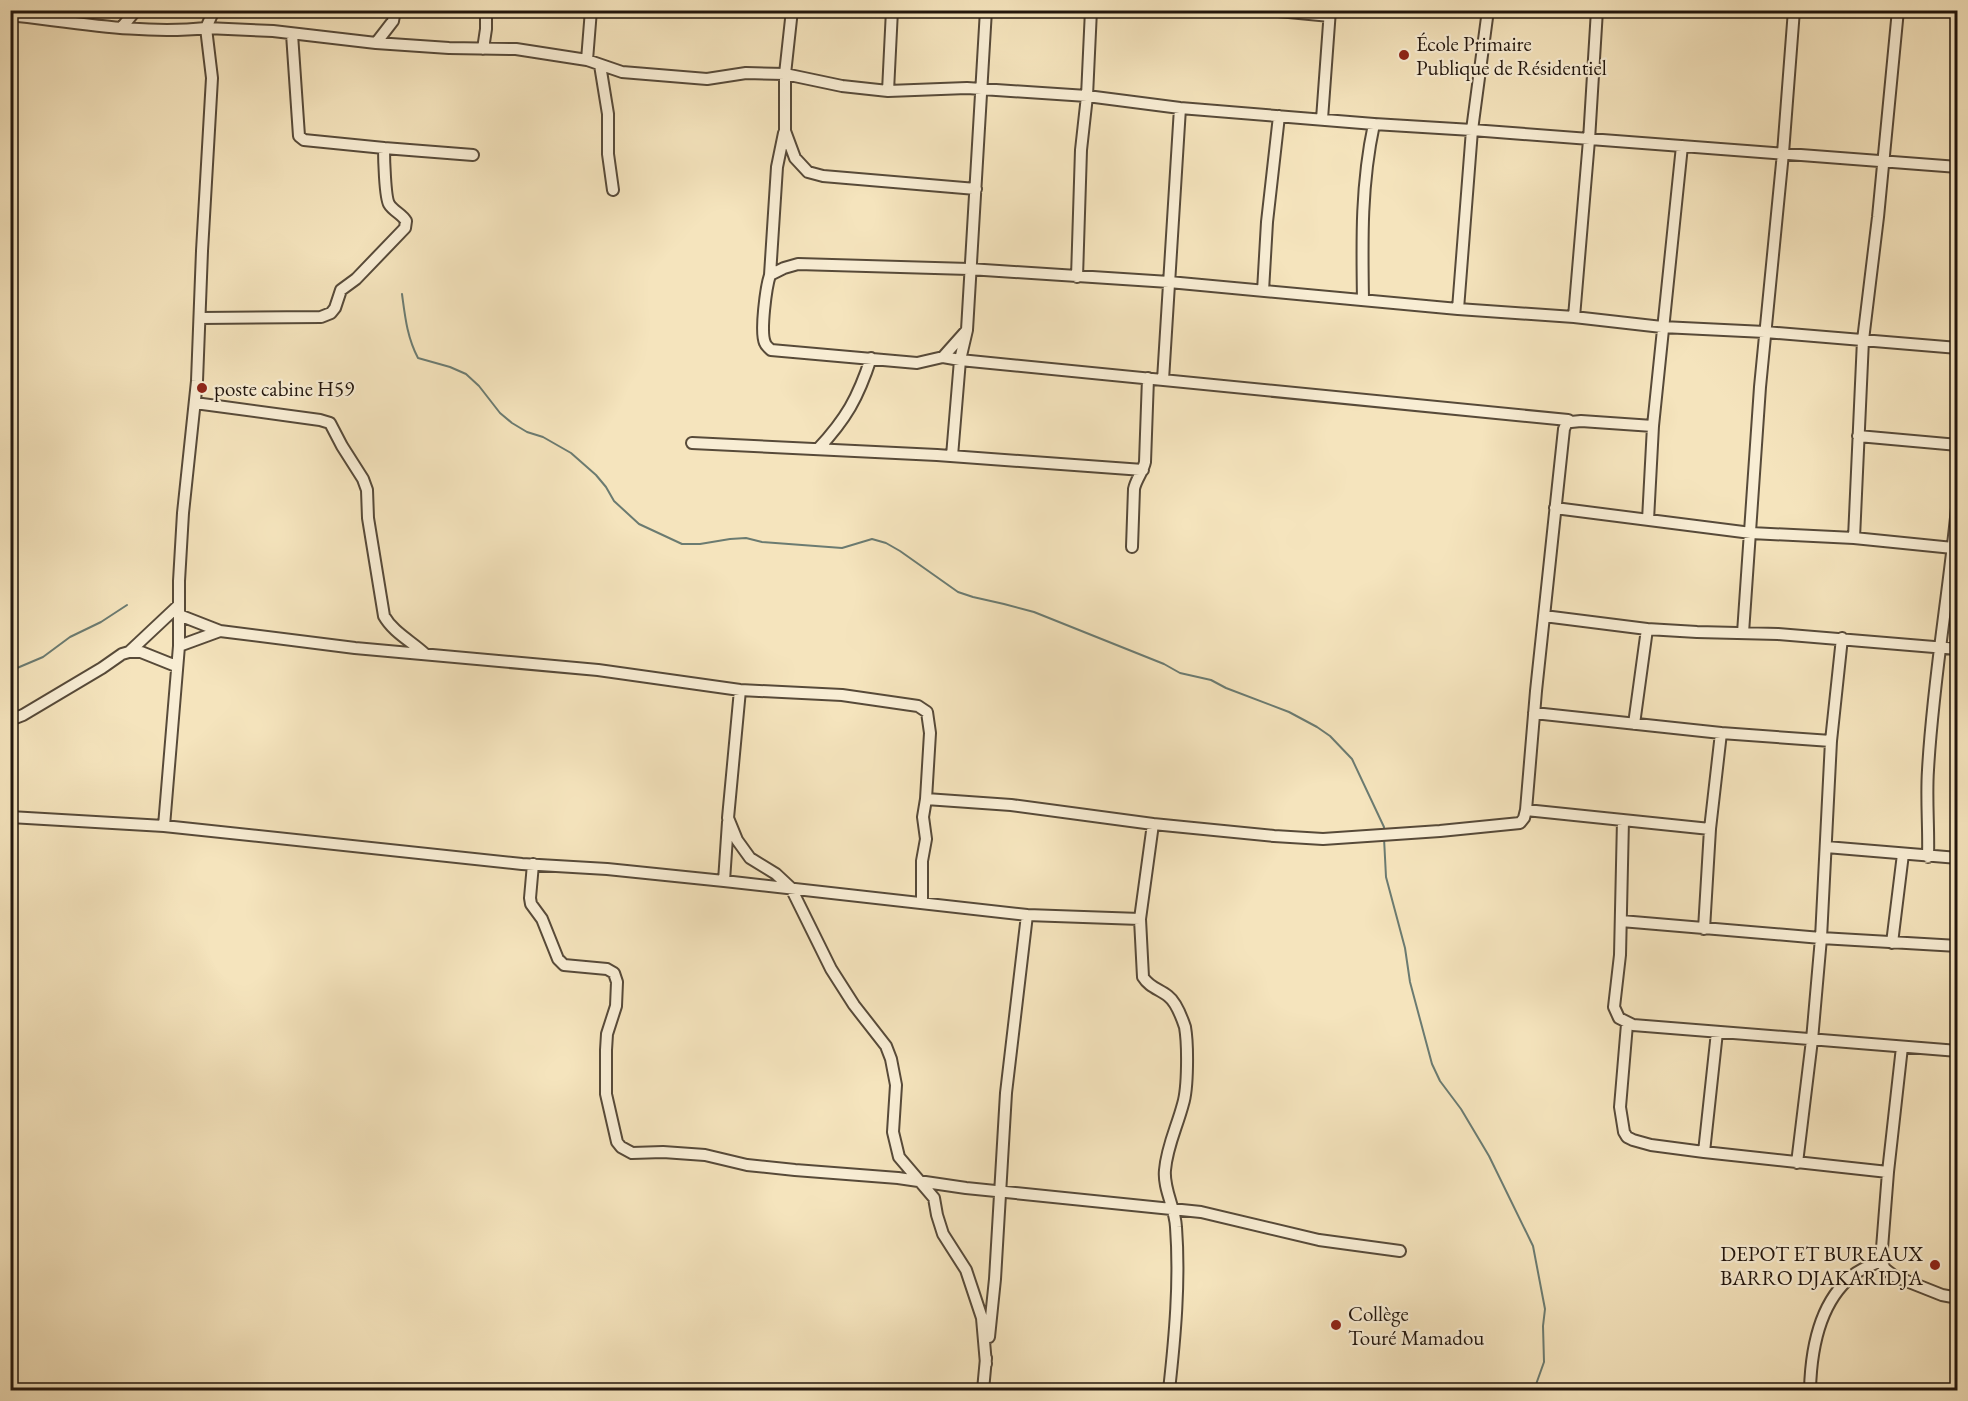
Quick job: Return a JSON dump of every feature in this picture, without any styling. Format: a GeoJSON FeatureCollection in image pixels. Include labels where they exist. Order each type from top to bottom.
{"type":"FeatureCollection","features":[{"type":"Feature","properties":{"kind":"street"},"geometry":{"type":"LineString","coordinates":[[122,27],[136,10]]}},
{"type":"Feature","properties":{"kind":"street"},"geometry":{"type":"LineString","coordinates":[[164,826],[179,646],[183,513],[195,403],[200,318],[212,78],[206,28],[214,10]]}},
{"type":"Feature","properties":{"kind":"street"},"geometry":{"type":"LineString","coordinates":[[376,43],[393,21],[395,10]]}},
{"type":"Feature","properties":{"kind":"street"},"geometry":{"type":"LineString","coordinates":[[483,48],[486,10]]}},
{"type":"Feature","properties":{"kind":"street"},"geometry":{"type":"LineString","coordinates":[[587,60],[591,10]]}},
{"type":"Feature","properties":{"kind":"street"},"geometry":{"type":"LineString","coordinates":[[792,10],[785,74],[785,131],[777,167],[770,275],[765,294],[765,343],[771,350],[917,363],[943,357],[1571,422],[1653,426]]}},
{"type":"Feature","properties":{"kind":"street"},"geometry":{"type":"LineString","coordinates":[[888,91],[892,10]]}},
{"type":"Feature","properties":{"kind":"street"},"geometry":{"type":"LineString","coordinates":[[952,456],[960,360],[966,330],[986,10]]}},
{"type":"Feature","properties":{"kind":"street"},"geometry":{"type":"LineString","coordinates":[[1077,277],[1091,10]]}},
{"type":"Feature","properties":{"kind":"street"},"geometry":{"type":"LineString","coordinates":[[1267,10],[1330,13],[1322,119]]}},
{"type":"Feature","properties":{"kind":"street"},"geometry":{"type":"LineString","coordinates":[[1458,309],[1472,130],[1488,10]]}},
{"type":"Feature","properties":{"kind":"street"},"geometry":{"type":"LineString","coordinates":[[1574,317],[1597,10]]}},
{"type":"Feature","properties":{"kind":"street"},"geometry":{"type":"LineString","coordinates":[[1743,633],[1765,332],[1783,153],[1794,10]]}},
{"type":"Feature","properties":{"kind":"street"},"geometry":{"type":"LineString","coordinates":[[1854,538],[1863,340],[1884,161],[1898,10]]}},
{"type":"Feature","properties":{"kind":"street"},"geometry":{"type":"LineString","coordinates":[[10,15],[122,27],[273,31],[376,43],[535,51],[587,60],[622,72],[707,79],[747,73],[785,74],[842,86],[888,91],[951,87],[1087,96],[1180,108],[1374,124],[1958,167]]}},
{"type":"Feature","properties":{"kind":"street"},"geometry":{"type":"LineString","coordinates":[[292,34],[299,136],[304,140],[473,155]]}},
{"type":"Feature","properties":{"kind":"street"},"geometry":{"type":"LineString","coordinates":[[600,65],[608,114],[608,154],[613,190]]}},
{"type":"Feature","properties":{"kind":"street"},"geometry":{"type":"LineString","coordinates":[[1163,380],[1180,108]]}},
{"type":"Feature","properties":{"kind":"street"},"geometry":{"type":"LineString","coordinates":[[1263,291],[1267,222],[1279,116]]}},
{"type":"Feature","properties":{"kind":"street"},"geometry":{"type":"LineString","coordinates":[[1363,300],[1362,233],[1365,174],[1374,124]]}},
{"type":"Feature","properties":{"kind":"street"},"geometry":{"type":"LineString","coordinates":[[785,131],[795,158],[808,172],[813,174],[976,189]]}},
{"type":"Feature","properties":{"kind":"street"},"geometry":{"type":"LineString","coordinates":[[1648,520],[1653,426],[1662,327],[1682,146]]}},
{"type":"Feature","properties":{"kind":"street"},"geometry":{"type":"LineString","coordinates":[[200,318],[321,317],[331,314],[341,290],[356,279],[405,228],[406,221],[390,206],[386,196],[384,148]]}},
{"type":"Feature","properties":{"kind":"street"},"geometry":{"type":"LineString","coordinates":[[770,275],[798,264],[969,269],[1070,275],[1574,317],[1662,327],[1765,332],[1958,348]]}},
{"type":"Feature","properties":{"kind":"street"},"geometry":{"type":"LineString","coordinates":[[943,357],[966,330]]}},
{"type":"Feature","properties":{"kind":"street"},"geometry":{"type":"LineString","coordinates":[[818,449],[839,427],[860,392],[871,358]]}},
{"type":"Feature","properties":{"kind":"street"},"geometry":{"type":"LineString","coordinates":[[1132,547],[1134,489],[1143,470],[1148,378]]}},
{"type":"Feature","properties":{"kind":"street"},"geometry":{"type":"LineString","coordinates":[[195,403],[330,423],[363,479],[367,490],[368,518],[384,616],[390,626],[425,654]]}},
{"type":"Feature","properties":{"kind":"street"},"geometry":{"type":"LineString","coordinates":[[926,799],[1011,805],[1153,824],[1323,839],[1512,825],[1522,821],[1526,810],[1562,435],[1568,420]]}},
{"type":"Feature","properties":{"kind":"street"},"geometry":{"type":"LineString","coordinates":[[1858,436],[1958,445]]}},
{"type":"Feature","properties":{"kind":"street"},"geometry":{"type":"LineString","coordinates":[[692,443],[952,456],[1143,470]]}},
{"type":"Feature","properties":{"kind":"street"},"geometry":{"type":"LineString","coordinates":[[1928,857],[1927,773],[1934,688],[1958,497]]}},
{"type":"Feature","properties":{"kind":"street"},"geometry":{"type":"LineString","coordinates":[[1555,508],[1751,532],[1854,538],[1953,548]]}},
{"type":"Feature","properties":{"kind":"street"},"geometry":{"type":"LineString","coordinates":[[179,610],[220,631],[355,648],[598,670],[740,690],[842,695],[911,704],[924,708],[930,723],[923,817],[926,839],[922,861],[922,903]]}},
{"type":"Feature","properties":{"kind":"street"},"geometry":{"type":"LineString","coordinates":[[129,652],[179,610]]}},
{"type":"Feature","properties":{"kind":"street"},"geometry":{"type":"LineString","coordinates":[[1544,616],[1697,633],[1842,638],[1958,649]]}},
{"type":"Feature","properties":{"kind":"street"},"geometry":{"type":"LineString","coordinates":[[1634,724],[1647,628]]}},
{"type":"Feature","properties":{"kind":"street"},"geometry":{"type":"LineString","coordinates":[[179,646],[220,631]]}},
{"type":"Feature","properties":{"kind":"street"},"geometry":{"type":"LineString","coordinates":[[1797,1163],[1812,1040],[1821,938],[1831,741],[1842,638]]}},
{"type":"Feature","properties":{"kind":"street"},"geometry":{"type":"LineString","coordinates":[[10,720],[23,715],[122,654],[141,652],[176,666]]}},
{"type":"Feature","properties":{"kind":"street"},"geometry":{"type":"LineString","coordinates":[[724,881],[740,690]]}},
{"type":"Feature","properties":{"kind":"street"},"geometry":{"type":"LineString","coordinates":[[1534,713],[1721,733],[1831,741]]}},
{"type":"Feature","properties":{"kind":"street"},"geometry":{"type":"LineString","coordinates":[[1704,929],[1710,829],[1721,733]]}},
{"type":"Feature","properties":{"kind":"street"},"geometry":{"type":"LineString","coordinates":[[1526,810],[1710,829]]}},
{"type":"Feature","properties":{"kind":"street"},"geometry":{"type":"LineString","coordinates":[[10,817],[164,826],[724,881],[1027,915],[1140,919]]}},
{"type":"Feature","properties":{"kind":"street"},"geometry":{"type":"LineString","coordinates":[[728,818],[736,840],[750,858],[776,874],[791,888],[831,969],[854,1005],[881,1038],[888,1052],[896,1085],[892,1127],[899,1157],[934,1198],[943,1233],[969,1276],[982,1318],[986,1364]]}},
{"type":"Feature","properties":{"kind":"street"},"geometry":{"type":"LineString","coordinates":[[1623,820],[1620,956],[1614,1007],[1619,1018],[1627,1024],[1958,1051]]}},
{"type":"Feature","properties":{"kind":"street"},"geometry":{"type":"LineString","coordinates":[[1153,824],[1140,919],[1143,977],[1148,984],[1167,994],[1174,1002],[1185,1028],[1188,1050],[1185,1096],[1168,1146],[1164,1172],[1176,1226],[1177,1298],[1170,1390]]}},
{"type":"Feature","properties":{"kind":"street"},"geometry":{"type":"LineString","coordinates":[[1826,846],[1958,858]]}},
{"type":"Feature","properties":{"kind":"street"},"geometry":{"type":"LineString","coordinates":[[1892,943],[1904,854]]}},
{"type":"Feature","properties":{"kind":"street"},"geometry":{"type":"LineString","coordinates":[[533,864],[531,901],[542,919],[559,962],[564,965],[607,969],[613,971],[616,976],[616,1006],[608,1034],[605,1083],[617,1142],[632,1153],[663,1152],[705,1155],[747,1165],[920,1181],[1201,1212],[1320,1240],[1400,1251]]}},
{"type":"Feature","properties":{"kind":"street"},"geometry":{"type":"LineString","coordinates":[[983,1390],[995,1279],[1007,1082],[1027,915]]}},
{"type":"Feature","properties":{"kind":"street"},"geometry":{"type":"LineString","coordinates":[[1620,921],[1821,938],[1958,946]]}},
{"type":"Feature","properties":{"kind":"street"},"geometry":{"type":"LineString","coordinates":[[1627,1024],[1620,1107],[1627,1137],[1639,1143],[1704,1152],[1888,1172]]}},
{"type":"Feature","properties":{"kind":"street"},"geometry":{"type":"LineString","coordinates":[[1704,1152],[1717,1032]]}},
{"type":"Feature","properties":{"kind":"street"},"geometry":{"type":"LineString","coordinates":[[1902,1047],[1881,1260],[1885,1269],[1894,1276],[1958,1298]]}},
{"type":"Feature","properties":{"kind":"street"},"geometry":{"type":"LineString","coordinates":[[1810,1390],[1815,1341],[1830,1303],[1854,1274],[1881,1260]]}},
{"type":"Feature","properties":{"kind":"waterway"},"geometry":{"type":"LineString","coordinates":[[402,294],[405,318],[418,358],[466,374],[479,386],[500,413],[512,423],[571,453],[596,475],[614,501],[639,524],[682,544],[746,538],[762,542],[842,548],[872,539],[886,543],[958,592],[1034,612],[1164,664],[1180,673],[1211,680],[1289,712],[1317,727],[1330,736],[1352,759],[1384,827],[1384,833]]}},
{"type":"Feature","properties":{"kind":"waterway"},"geometry":{"type":"LineString","coordinates":[[10,671],[43,657],[70,637],[101,622],[127,605]]}},
{"type":"Feature","properties":{"kind":"waterway"},"geometry":{"type":"LineString","coordinates":[[1384,838],[1386,877],[1432,1064],[1440,1081],[1461,1109],[1489,1156],[1533,1246],[1545,1309],[1544,1362],[1534,1390]]}},
{"type":"Feature","properties":{"kind":"place","name":"École Primaire Publique de Résidentiel"},"geometry":{"type":"Point","coordinates":[1404,55]}},
{"type":"Feature","properties":{"kind":"place","name":"poste cabine H59"},"geometry":{"type":"Point","coordinates":[202,388]}},
{"type":"Feature","properties":{"kind":"place","name":"DEPOT ET BUREAUX BARRO DJAKARIDJA"},"geometry":{"type":"Point","coordinates":[1935,1265]}},
{"type":"Feature","properties":{"kind":"place","name":"Collège Touré Mamadou"},"geometry":{"type":"Point","coordinates":[1336,1325]}}]}
